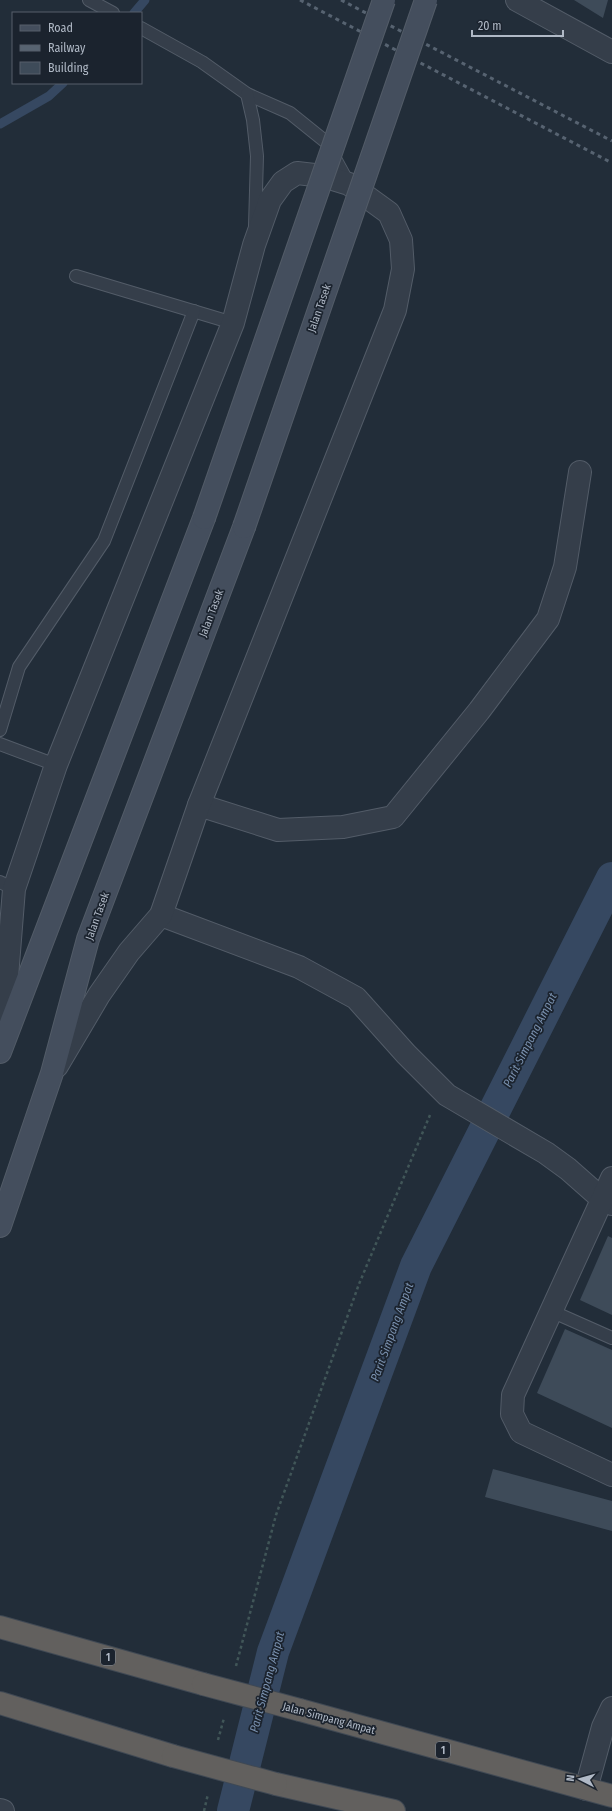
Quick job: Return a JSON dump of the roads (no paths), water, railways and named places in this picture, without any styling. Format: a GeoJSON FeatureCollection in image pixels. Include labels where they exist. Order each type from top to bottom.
{"type":"FeatureCollection","features":[{"type":"Feature","properties":{"kind":"highway","name":"Jalan Simpang Ampat"},"geometry":{"type":"LineString","coordinates":[[4,1626],[204,1684],[612,1796]]}},
{"type":"Feature","properties":{"kind":"highway"},"geometry":{"type":"LineString","coordinates":[[0,1703],[173,1756],[276,1784],[394,1811]]}},
{"type":"Feature","properties":{"kind":"main road"},"geometry":{"type":"LineString","coordinates":[[0,1048],[204,518],[384,0]]}},
{"type":"Feature","properties":{"kind":"main road","name":"Jalan Tasek"},"geometry":{"type":"LineString","coordinates":[[0,1226],[52,1073],[88,939],[244,527],[426,0]]}},
{"type":"Feature","properties":{"kind":"street"},"geometry":{"type":"LineString","coordinates":[[517,0],[612,52]]}},
{"type":"Feature","properties":{"kind":"street"},"geometry":{"type":"LineString","coordinates":[[0,1048],[7,886],[233,322],[254,245],[270,200],[283,182],[297,173],[323,176],[349,184],[389,213],[401,240],[403,269],[395,310],[199,805],[161,915],[129,952],[99,995],[52,1073]]}},
{"type":"Feature","properties":{"kind":"street"},"geometry":{"type":"LineString","coordinates":[[199,805],[278,830],[343,827],[393,817],[479,711],[548,619],[565,567],[580,472]]}},
{"type":"Feature","properties":{"kind":"street"},"geometry":{"type":"LineString","coordinates":[[161,915],[299,967],[356,998],[406,1054],[444,1092],[546,1153],[568,1169],[607,1202]]}},
{"type":"Feature","properties":{"kind":"street"},"geometry":{"type":"LineString","coordinates":[[612,1178],[607,1202],[551,1310],[513,1395],[512,1414],[522,1432],[612,1475]]}},
{"type":"Feature","properties":{"kind":"street"},"geometry":{"type":"LineString","coordinates":[[586,1789],[603,1727],[612,1708]]}},
{"type":"Feature","properties":{"kind":"lane"},"geometry":{"type":"LineString","coordinates":[[93,2],[111,12]]}},
{"type":"Feature","properties":{"kind":"lane"},"geometry":{"type":"LineString","coordinates":[[142,29],[202,62],[247,94],[290,113],[326,142],[349,184]]}},
{"type":"Feature","properties":{"kind":"lane"},"geometry":{"type":"LineString","coordinates":[[247,94],[253,120],[257,156],[254,245]]}},
{"type":"Feature","properties":{"kind":"lane"},"geometry":{"type":"LineString","coordinates":[[76,276],[233,322]]}},
{"type":"Feature","properties":{"kind":"lane"},"geometry":{"type":"LineString","coordinates":[[0,730],[19,666],[104,541],[194,311]]}},
{"type":"Feature","properties":{"kind":"lane"},"geometry":{"type":"LineString","coordinates":[[0,744],[56,765]]}},
{"type":"Feature","properties":{"kind":"lane"},"geometry":{"type":"LineString","coordinates":[[551,1310],[612,1338]]}},
{"type":"Feature","properties":{"kind":"waterway"},"geometry":{"type":"LineString","coordinates":[[135,12],[145,0]]}},
{"type":"Feature","properties":{"kind":"waterway"},"geometry":{"type":"LineString","coordinates":[[0,124],[49,96],[62,84]]}},
{"type":"Feature","properties":{"kind":"waterway","name":"Parit Simpang Ampat"},"geometry":{"type":"LineString","coordinates":[[233,1811],[273,1652],[416,1266],[612,878]]}},
{"type":"Feature","properties":{"kind":"railway"},"geometry":{"type":"LineString","coordinates":[[300,0],[612,163]]}},
{"type":"Feature","properties":{"kind":"railway"},"geometry":{"type":"LineString","coordinates":[[341,0],[612,141]]}}]}
